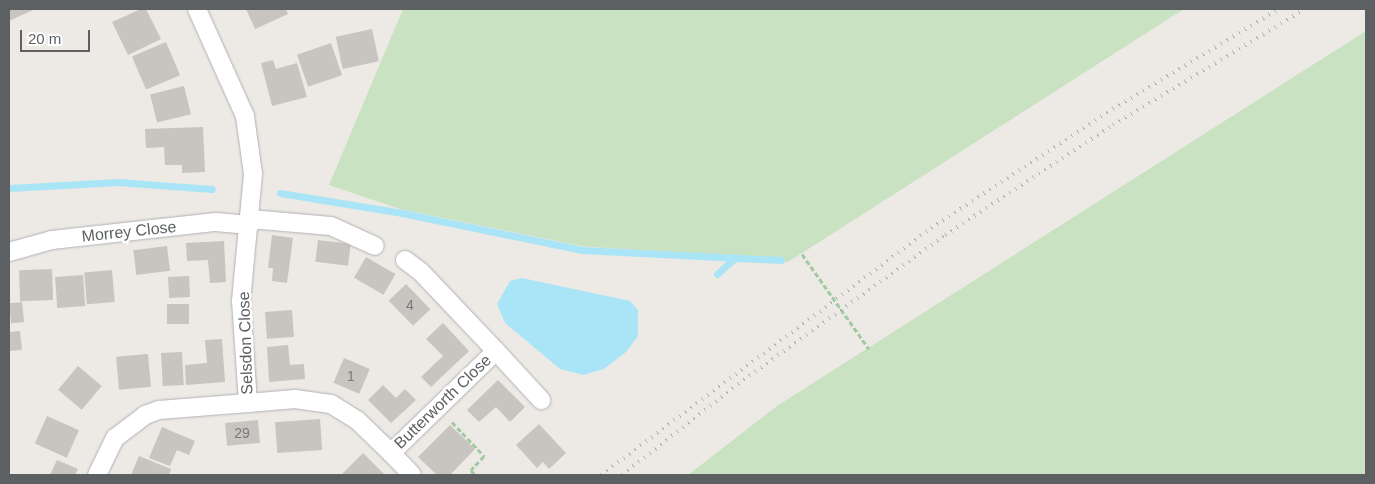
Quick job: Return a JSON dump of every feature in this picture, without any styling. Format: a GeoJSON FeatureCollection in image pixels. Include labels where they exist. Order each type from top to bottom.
{"type":"FeatureCollection","features":[{"type":"Feature","properties":{"kind":"street","name":"Selsdon Close"},"geometry":{"type":"LineString","coordinates":[[97,475],[115,438],[145,415],[159,410],[248,403],[241,301],[250,222],[253,174],[245,116],[197,9]]}},
{"type":"Feature","properties":{"kind":"street","name":"Morrey Close"},"geometry":{"type":"LineString","coordinates":[[9,252],[52,240],[216,222],[250,222]]}},
{"type":"Feature","properties":{"kind":"street"},"geometry":{"type":"LineString","coordinates":[[250,222],[331,226],[375,246]]}},
{"type":"Feature","properties":{"kind":"street","name":"Butterworth Close"},"geometry":{"type":"LineString","coordinates":[[405,260],[421,272],[541,400]]}},
{"type":"Feature","properties":{"kind":"street","name":"Butterworth Close"},"geometry":{"type":"LineString","coordinates":[[391,453],[496,351]]}},
{"type":"Feature","properties":{"kind":"street","name":"Butterworth Close"},"geometry":{"type":"LineString","coordinates":[[248,403],[295,399],[331,404],[357,420],[412,475]]}},
{"type":"Feature","properties":{"kind":"path"},"geometry":{"type":"LineString","coordinates":[[802,254],[869,348]]}},
{"type":"Feature","properties":{"kind":"path"},"geometry":{"type":"LineString","coordinates":[[438,407],[484,456],[471,470],[475,475]]}},
{"type":"Feature","properties":{"kind":"green space"},"geometry":{"type":"Polygon","coordinates":[[[403,9],[1184,9],[788,262],[581,246],[400,209],[329,185],[403,9]]]}},
{"type":"Feature","properties":{"kind":"green space"},"geometry":{"type":"Polygon","coordinates":[[[1366,31],[1366,475],[688,475],[777,406],[1366,31]]]}},
{"type":"Feature","properties":{"kind":"water"},"geometry":{"type":"Polygon","coordinates":[[[522,278],[630,301],[638,310],[638,336],[626,352],[604,369],[583,375],[560,369],[505,323],[497,304],[510,281],[522,278]]]}},
{"type":"Feature","properties":{"kind":"building"},"geometry":{"type":"Polygon","coordinates":[[[9,9],[35,9],[9,21],[9,9]]]}},
{"type":"Feature","properties":{"kind":"building"},"geometry":{"type":"Polygon","coordinates":[[[141,9],[146,9],[161,39],[128,55],[112,22],[141,9]]]}},
{"type":"Feature","properties":{"kind":"building"},"geometry":{"type":"Polygon","coordinates":[[[246,9],[286,9],[288,14],[255,29],[246,9]]]}},
{"type":"Feature","properties":{"kind":"building"},"geometry":{"type":"Polygon","coordinates":[[[372,29],[379,61],[343,69],[336,37],[372,29]]]}},
{"type":"Feature","properties":{"kind":"building"},"geometry":{"type":"Polygon","coordinates":[[[166,42],[180,75],[146,90],[132,56],[166,42]]]}},
{"type":"Feature","properties":{"kind":"building"},"geometry":{"type":"Polygon","coordinates":[[[331,43],[342,75],[308,87],[297,55],[331,43]]]}},
{"type":"Feature","properties":{"kind":"building"},"geometry":{"type":"Polygon","coordinates":[[[273,60],[276,69],[297,63],[307,97],[272,106],[261,63],[273,60]]]}},
{"type":"Feature","properties":{"kind":"building"},"geometry":{"type":"Polygon","coordinates":[[[184,86],[191,114],[157,123],[150,94],[184,86]]]}},
{"type":"Feature","properties":{"kind":"building"},"geometry":{"type":"Polygon","coordinates":[[[203,127],[205,172],[182,173],[182,165],[165,165],[164,147],[146,148],[145,129],[203,127]]]}},
{"type":"Feature","properties":{"kind":"building"},"geometry":{"type":"Polygon","coordinates":[[[272,235],[293,238],[287,283],[272,281],[273,268],[268,268],[272,235]]]}},
{"type":"Feature","properties":{"kind":"building"},"geometry":{"type":"Polygon","coordinates":[[[318,240],[351,244],[348,266],[315,262],[318,240]]]}},
{"type":"Feature","properties":{"kind":"building"},"geometry":{"type":"Polygon","coordinates":[[[224,241],[226,282],[210,283],[208,260],[187,261],[186,243],[224,241]]]}},
{"type":"Feature","properties":{"kind":"building"},"geometry":{"type":"Polygon","coordinates":[[[167,246],[170,271],[136,275],[133,250],[167,246]]]}},
{"type":"Feature","properties":{"kind":"building"},"geometry":{"type":"Polygon","coordinates":[[[366,257],[395,274],[383,295],[354,278],[366,257]]]}},
{"type":"Feature","properties":{"kind":"building"},"geometry":{"type":"Polygon","coordinates":[[[52,269],[53,300],[20,301],[19,270],[52,269]]]}},
{"type":"Feature","properties":{"kind":"building"},"geometry":{"type":"Polygon","coordinates":[[[112,270],[115,302],[87,304],[84,272],[112,270]]]}},
{"type":"Feature","properties":{"kind":"building"},"geometry":{"type":"Polygon","coordinates":[[[83,275],[85,306],[57,308],[55,277],[83,275]]]}},
{"type":"Feature","properties":{"kind":"building"},"geometry":{"type":"Polygon","coordinates":[[[189,276],[190,297],[169,298],[168,277],[189,276]]]}},
{"type":"Feature","properties":{"kind":"building"},"geometry":{"type":"Polygon","coordinates":[[[406,284],[430,309],[413,326],[389,301],[406,284]]]}},
{"type":"Feature","properties":{"kind":"building"},"geometry":{"type":"Polygon","coordinates":[[[22,302],[24,322],[11,323],[9,303],[22,302]]]}},
{"type":"Feature","properties":{"kind":"building"},"geometry":{"type":"Polygon","coordinates":[[[167,304],[189,304],[189,324],[167,324],[167,304]]]}},
{"type":"Feature","properties":{"kind":"building"},"geometry":{"type":"Polygon","coordinates":[[[292,310],[294,337],[267,339],[265,312],[292,310]]]}},
{"type":"Feature","properties":{"kind":"building"},"geometry":{"type":"Polygon","coordinates":[[[443,323],[469,351],[431,387],[421,377],[443,356],[426,339],[443,323]]]}},
{"type":"Feature","properties":{"kind":"building"},"geometry":{"type":"Polygon","coordinates":[[[20,331],[22,350],[9,351],[9,332],[20,331]]]}},
{"type":"Feature","properties":{"kind":"building"},"geometry":{"type":"Polygon","coordinates":[[[222,339],[225,382],[186,385],[185,365],[207,363],[205,340],[222,339]]]}},
{"type":"Feature","properties":{"kind":"building"},"geometry":{"type":"Polygon","coordinates":[[[288,345],[290,365],[304,364],[305,379],[269,382],[267,347],[288,345]]]}},
{"type":"Feature","properties":{"kind":"building"},"geometry":{"type":"Polygon","coordinates":[[[182,352],[184,385],[163,386],[161,353],[182,352]]]}},
{"type":"Feature","properties":{"kind":"building"},"geometry":{"type":"Polygon","coordinates":[[[148,354],[151,387],[119,390],[116,357],[148,354]]]}},
{"type":"Feature","properties":{"kind":"building"},"geometry":{"type":"Polygon","coordinates":[[[344,358],[370,369],[359,394],[333,383],[344,358]]]}},
{"type":"Feature","properties":{"kind":"building"},"geometry":{"type":"Polygon","coordinates":[[[78,366],[102,386],[82,410],[58,390],[78,366]]]}},
{"type":"Feature","properties":{"kind":"building"},"geometry":{"type":"Polygon","coordinates":[[[498,380],[525,407],[510,422],[496,407],[479,422],[467,410],[498,380]]]}},
{"type":"Feature","properties":{"kind":"building"},"geometry":{"type":"Polygon","coordinates":[[[383,385],[396,398],[405,389],[416,400],[391,423],[368,400],[383,385]]]}},
{"type":"Feature","properties":{"kind":"building"},"geometry":{"type":"Polygon","coordinates":[[[47,416],[79,430],[67,458],[35,443],[47,416]]]}},
{"type":"Feature","properties":{"kind":"building"},"geometry":{"type":"Polygon","coordinates":[[[320,419],[322,450],[277,453],[275,422],[320,419]]]}},
{"type":"Feature","properties":{"kind":"building"},"geometry":{"type":"Polygon","coordinates":[[[258,420],[260,443],[227,446],[225,423],[258,420]]]}},
{"type":"Feature","properties":{"kind":"building"},"geometry":{"type":"Polygon","coordinates":[[[539,424],[566,453],[549,469],[543,462],[537,468],[516,445],[539,424]]]}},
{"type":"Feature","properties":{"kind":"building"},"geometry":{"type":"Polygon","coordinates":[[[450,425],[475,449],[450,475],[437,475],[418,457],[450,425]]]}},
{"type":"Feature","properties":{"kind":"building"},"geometry":{"type":"Polygon","coordinates":[[[162,427],[195,441],[189,455],[177,450],[170,466],[149,458],[162,427]]]}},
{"type":"Feature","properties":{"kind":"building"},"geometry":{"type":"Polygon","coordinates":[[[363,453],[385,475],[341,475],[363,453]]]}},
{"type":"Feature","properties":{"kind":"building"},"geometry":{"type":"Polygon","coordinates":[[[139,456],[171,469],[169,475],[131,475],[139,456]]]}},
{"type":"Feature","properties":{"kind":"building"},"geometry":{"type":"Polygon","coordinates":[[[57,460],[78,469],[75,475],[50,475],[57,460]]]}},
{"type":"Feature","properties":{"kind":"waterway"},"geometry":{"type":"LineString","coordinates":[[9,188],[118,182],[212,189]]}},
{"type":"Feature","properties":{"kind":"waterway"},"geometry":{"type":"LineString","coordinates":[[280,193],[402,213],[582,250],[781,260]]}},
{"type":"Feature","properties":{"kind":"waterway"},"geometry":{"type":"LineString","coordinates":[[717,274],[735,258]]}},
{"type":"Feature","properties":{"kind":"railway"},"geometry":{"type":"LineString","coordinates":[[601,475],[931,228],[1113,109],[1279,9]]}},
{"type":"Feature","properties":{"kind":"railway"},"geometry":{"type":"LineString","coordinates":[[622,475],[738,384],[945,235],[1113,125],[1305,9]]}}]}
